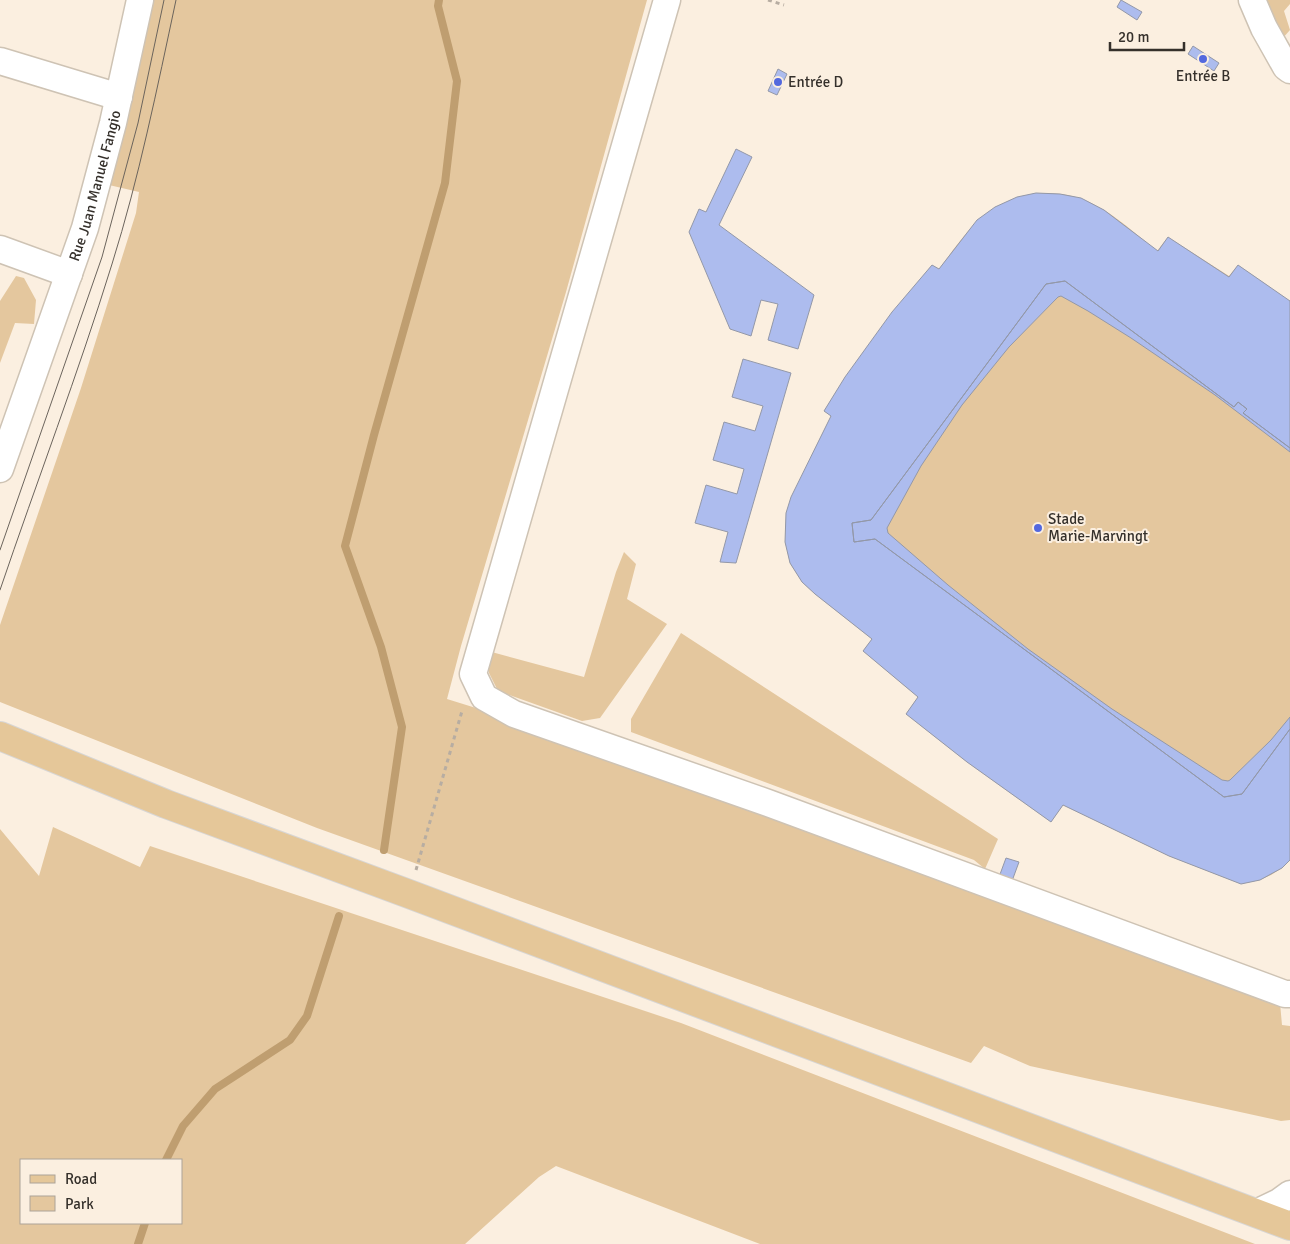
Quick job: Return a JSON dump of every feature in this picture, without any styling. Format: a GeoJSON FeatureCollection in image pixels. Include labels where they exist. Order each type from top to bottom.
{"type":"FeatureCollection","features":[{"type":"Feature","properties":{"kind":"main road"},"geometry":{"type":"LineString","coordinates":[[0,736],[166,804],[1290,1226]]}},
{"type":"Feature","properties":{"kind":"street","name":"Rue Juan Manuel Fangio"},"geometry":{"type":"LineString","coordinates":[[0,468],[85,228],[119,97],[140,0]]}},
{"type":"Feature","properties":{"kind":"street"},"geometry":{"type":"LineString","coordinates":[[667,0],[473,674],[484,697],[514,714],[768,803],[1266,987],[1290,994]]}},
{"type":"Feature","properties":{"kind":"street"},"geometry":{"type":"LineString","coordinates":[[1252,0],[1264,28],[1286,67],[1290,70]]}},
{"type":"Feature","properties":{"kind":"street","name":"Rue Juan Manuel Fangio"},"geometry":{"type":"LineString","coordinates":[[0,61],[119,97]]}},
{"type":"Feature","properties":{"kind":"street","name":"Rue Juan Manuel Fangio"},"geometry":{"type":"LineString","coordinates":[[0,249],[69,274]]}},
{"type":"Feature","properties":{"kind":"street"},"geometry":{"type":"LineString","coordinates":[[1256,1213],[1279,1202],[1290,1194]]}},
{"type":"Feature","properties":{"kind":"path"},"geometry":{"type":"LineString","coordinates":[[768,0],[784,5]]}},
{"type":"Feature","properties":{"kind":"path"},"geometry":{"type":"LineString","coordinates":[[409,894],[473,674]]}},
{"type":"Feature","properties":{"kind":"green space"},"geometry":{"type":"Polygon","coordinates":[[[152,0],[647,0],[566,292],[447,699],[492,713],[1280,1003],[1282,1025],[1290,1026],[1290,1120],[1281,1121],[1030,1066],[984,1046],[971,1063],[317,828],[0,702],[0,625],[81,388],[136,213],[139,192],[109,185],[152,0]]]}},
{"type":"Feature","properties":{"kind":"green space"},"geometry":{"type":"Polygon","coordinates":[[[1266,0],[1290,0],[1290,4],[1284,11],[1290,30],[1282,39],[1266,0]]]}},
{"type":"Feature","properties":{"kind":"green space","name":"Stade Marie-Marvingt"},"geometry":{"type":"Polygon","coordinates":[[[1036,193],[1065,194],[1092,203],[1121,222],[1157,251],[1168,237],[1229,276],[1238,265],[1290,301],[1290,860],[1282,868],[1260,880],[1241,884],[1169,856],[1063,805],[1051,822],[967,762],[906,714],[918,697],[863,651],[872,639],[802,582],[790,563],[785,542],[786,513],[831,416],[824,411],[836,392],[875,336],[932,265],[939,269],[969,230],[990,211],[1018,198],[1036,193]]]}},
{"type":"Feature","properties":{"kind":"green space"},"geometry":{"type":"Polygon","coordinates":[[[16,276],[24,278],[36,300],[34,324],[15,323],[0,363],[0,301],[16,276]]]}},
{"type":"Feature","properties":{"kind":"green space"},"geometry":{"type":"Polygon","coordinates":[[[624,552],[636,564],[627,599],[667,624],[600,718],[582,721],[498,691],[489,673],[488,651],[584,677],[616,572],[624,552]]]}},
{"type":"Feature","properties":{"kind":"green space"},"geometry":{"type":"Polygon","coordinates":[[[681,633],[998,839],[985,869],[974,860],[631,732],[631,719],[681,633]]]}},
{"type":"Feature","properties":{"kind":"green space"},"geometry":{"type":"Polygon","coordinates":[[[53,827],[140,867],[150,846],[681,1023],[1255,1244],[760,1244],[556,1166],[539,1177],[465,1244],[0,1244],[0,829],[39,876],[53,827]]]}},
{"type":"Feature","properties":{"kind":"building"},"geometry":{"type":"Polygon","coordinates":[[[1121,0],[1142,12],[1137,20],[1117,7],[1121,0]]]}},
{"type":"Feature","properties":{"kind":"building","name":"Entrée B"},"geometry":{"type":"Polygon","coordinates":[[[1193,46],[1219,63],[1214,71],[1188,54],[1193,46]]]}},
{"type":"Feature","properties":{"kind":"building","name":"Entrée D"},"geometry":{"type":"Polygon","coordinates":[[[778,69],[787,74],[777,95],[768,91],[778,69]]]}},
{"type":"Feature","properties":{"kind":"building"},"geometry":{"type":"Polygon","coordinates":[[[736,149],[752,157],[719,225],[814,295],[798,349],[768,340],[778,304],[761,300],[751,336],[730,329],[689,232],[699,209],[706,212],[736,149]]]}},
{"type":"Feature","properties":{"kind":"building"},"geometry":{"type":"Polygon","coordinates":[[[1036,193],[1060,194],[1081,198],[1104,210],[1158,251],[1168,237],[1229,277],[1238,265],[1290,301],[1290,448],[1243,413],[1247,409],[1238,402],[1234,407],[1065,281],[1046,284],[871,520],[852,523],[854,542],[875,539],[1224,797],[1242,794],[1290,729],[1290,860],[1282,868],[1260,880],[1241,884],[1169,856],[1063,805],[1051,822],[967,762],[906,714],[918,697],[863,651],[872,639],[802,582],[790,563],[785,542],[786,513],[791,497],[831,416],[824,411],[845,377],[892,312],[932,265],[939,269],[977,220],[995,207],[1017,197],[1036,193]]]}},
{"type":"Feature","properties":{"kind":"building"},"geometry":{"type":"Polygon","coordinates":[[[1065,281],[1234,407],[1238,402],[1247,409],[1243,413],[1290,448],[1290,452],[1215,395],[1131,338],[1061,296],[1009,347],[962,405],[921,466],[887,528],[888,533],[948,585],[1028,649],[1112,709],[1222,780],[1230,780],[1271,740],[1290,717],[1290,729],[1242,794],[1224,797],[875,539],[854,542],[852,523],[871,520],[1046,284],[1065,281]]]}},
{"type":"Feature","properties":{"kind":"building"},"geometry":{"type":"Polygon","coordinates":[[[743,359],[791,373],[736,563],[720,562],[728,532],[695,523],[706,485],[737,494],[744,469],[713,460],[724,422],[755,431],[763,406],[732,397],[743,359]]]}},
{"type":"Feature","properties":{"kind":"building"},"geometry":{"type":"Polygon","coordinates":[[[1006,858],[1019,862],[1012,881],[999,877],[1006,858]]]}},
{"type":"Feature","properties":{"kind":"waterway"},"geometry":{"type":"LineString","coordinates":[[384,850],[402,727],[381,647],[345,546],[374,435],[445,183],[457,81],[438,6],[439,0]]}},
{"type":"Feature","properties":{"kind":"waterway"},"geometry":{"type":"LineString","coordinates":[[166,1159],[183,1126],[215,1089],[290,1040],[307,1016],[339,916]]}},
{"type":"Feature","properties":{"kind":"waterway"},"geometry":{"type":"LineString","coordinates":[[138,1244],[145,1224]]}},
{"type":"Feature","properties":{"kind":"tram line"},"geometry":{"type":"LineString","coordinates":[[0,550],[102,257],[138,123],[164,0]]}},
{"type":"Feature","properties":{"kind":"tram line"},"geometry":{"type":"LineString","coordinates":[[0,590],[99,305],[122,232],[147,133],[176,0]]}},
{"type":"Feature","properties":{"kind":"place","name":"Entrée B"},"geometry":{"type":"Point","coordinates":[1203,59]}},
{"type":"Feature","properties":{"kind":"place","name":"Entrée D"},"geometry":{"type":"Point","coordinates":[778,82]}},
{"type":"Feature","properties":{"kind":"place","name":"Stade Marie-Marvingt"},"geometry":{"type":"Point","coordinates":[1038,528]}}]}
